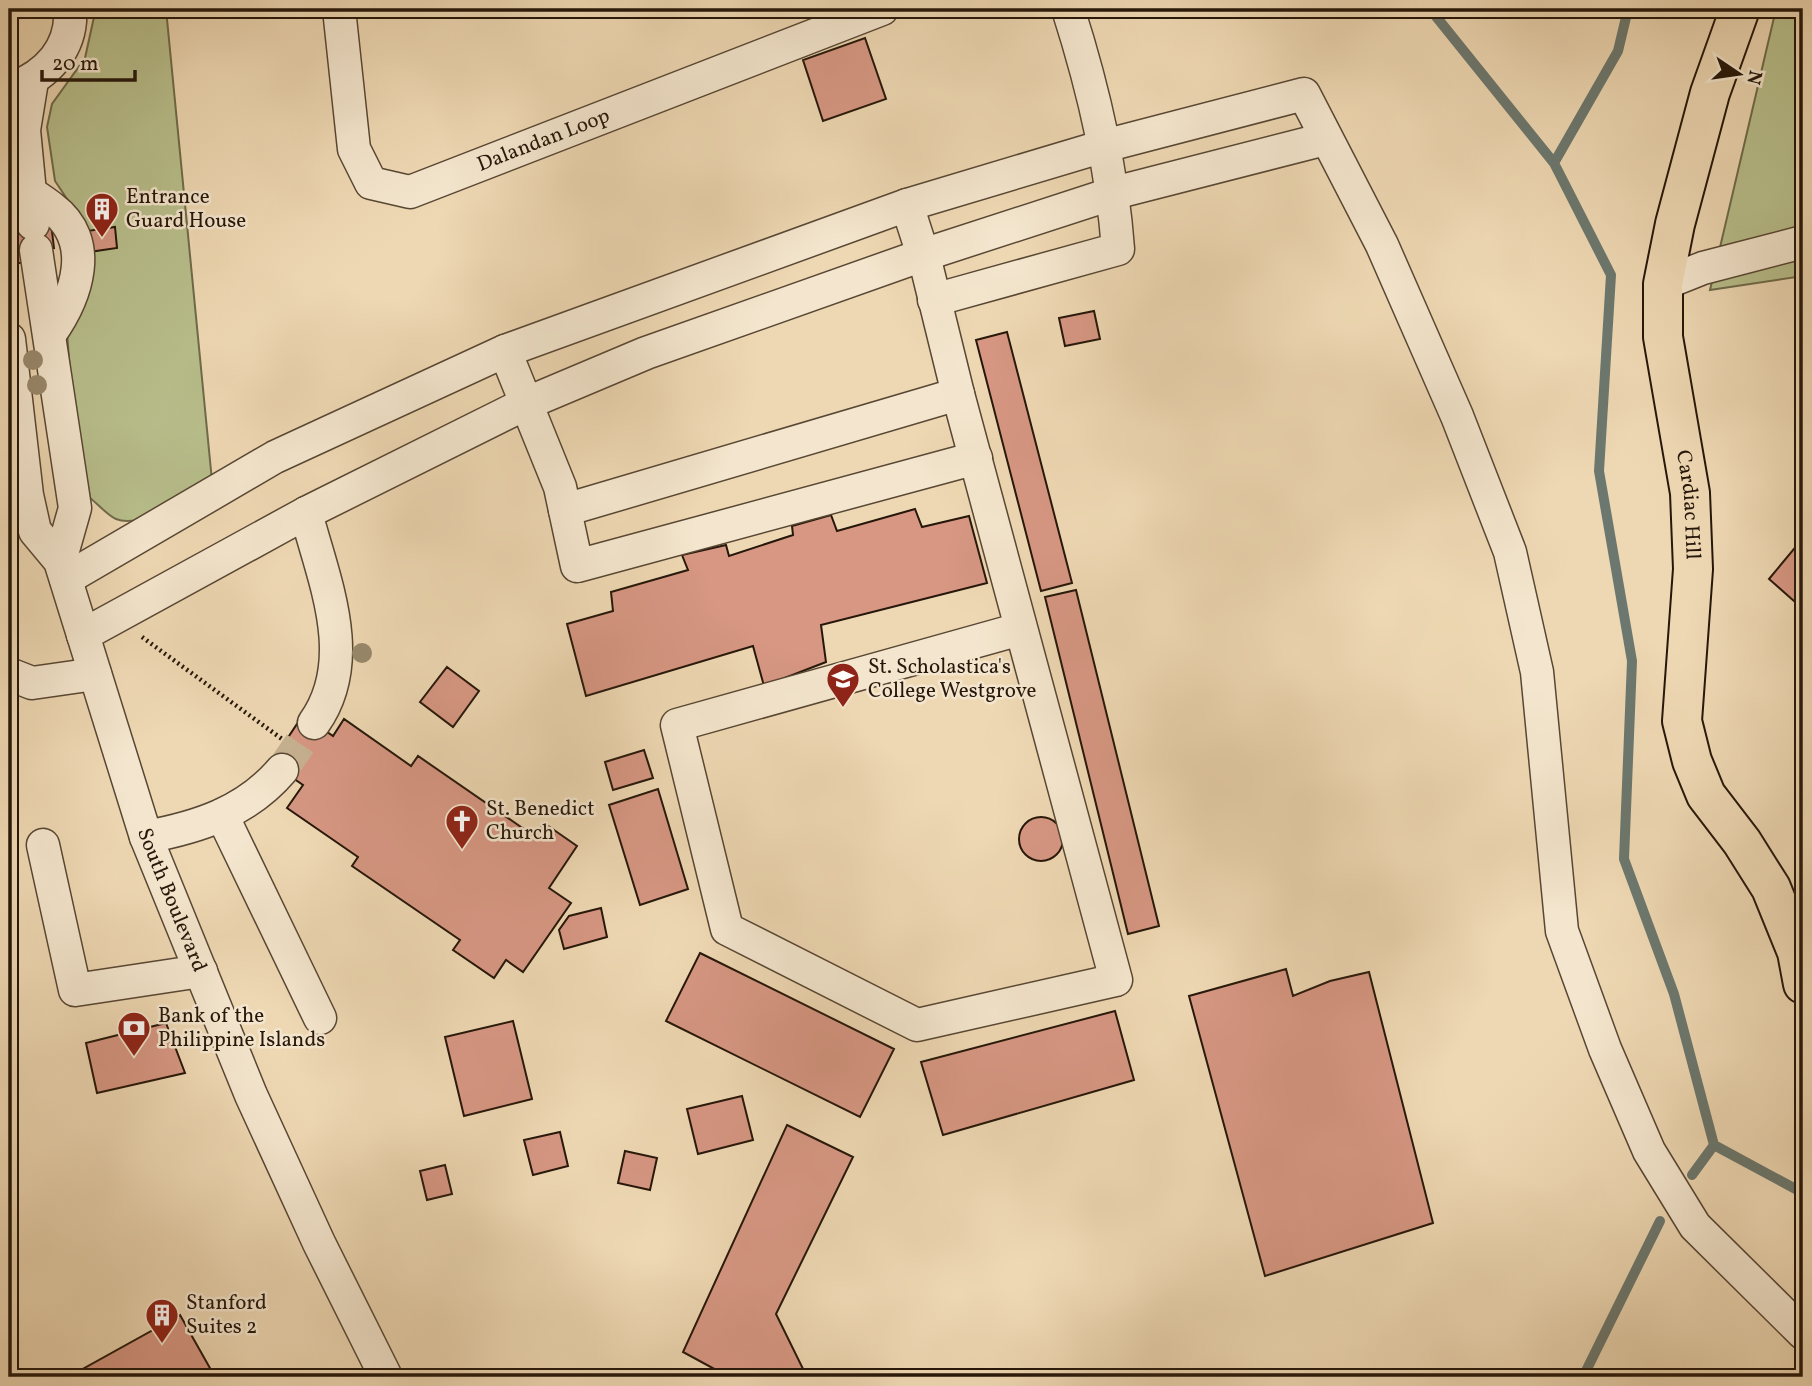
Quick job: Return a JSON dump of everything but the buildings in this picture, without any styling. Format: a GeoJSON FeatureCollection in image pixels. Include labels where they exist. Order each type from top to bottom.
{"type":"FeatureCollection","features":[{"type":"Feature","properties":{"kind":"main road","name":"Cardiac Hill"},"geometry":{"type":"LineString","coordinates":[[1740,9],[1710,93],[1675,223],[1663,284],[1663,337],[1690,493],[1693,556],[1682,721],[1692,761],[1706,795],[1742,842],[1771,888],[1797,952],[1803,984]]}},
{"type":"Feature","properties":{"kind":"street"},"geometry":{"type":"LineString","coordinates":[[63,570],[75,508],[35,237],[19,190],[24,130],[21,85],[52,64],[65,43],[70,9]]}},
{"type":"Feature","properties":{"kind":"street","name":"Dalandan Loop"},"geometry":{"type":"LineString","coordinates":[[339,9],[355,149],[371,183],[410,192],[882,9]]}},
{"type":"Feature","properties":{"kind":"street"},"geometry":{"type":"LineString","coordinates":[[934,300],[1118,249],[1114,193],[1089,75],[1068,9]]}},
{"type":"Feature","properties":{"kind":"street"},"geometry":{"type":"LineString","coordinates":[[63,570],[275,457],[505,351],[907,205],[1104,146],[1304,94],[1382,245],[1457,416],[1510,552],[1537,672],[1562,931],[1605,1049],[1649,1151],[1695,1226],[1803,1333]]}},
{"type":"Feature","properties":{"kind":"street"},"geometry":{"type":"LineString","coordinates":[[83,635],[306,513],[525,404],[646,353],[923,255],[1114,193],[1325,139]]}},
{"type":"Feature","properties":{"kind":"street"},"geometry":{"type":"LineString","coordinates":[[19,190],[63,217],[75,236],[79,262],[76,287],[50,334]]}},
{"type":"Feature","properties":{"kind":"street"},"geometry":{"type":"LineString","coordinates":[[907,205],[923,255],[1020,629],[1116,980],[917,1025],[727,929],[677,725],[1020,629]]}},
{"type":"Feature","properties":{"kind":"street"},"geometry":{"type":"LineString","coordinates":[[1663,284],[1703,268],[1803,242]]}},
{"type":"Feature","properties":{"kind":"street"},"geometry":{"type":"LineString","coordinates":[[505,351],[560,487],[577,566],[976,458]]}},
{"type":"Feature","properties":{"kind":"street","name":"South Boulevard"},"geometry":{"type":"LineString","coordinates":[[10,355],[18,499],[35,531],[63,570],[146,837],[251,1095],[330,1266],[386,1377]]}},
{"type":"Feature","properties":{"kind":"street"},"geometry":{"type":"LineString","coordinates":[[565,510],[958,394]]}},
{"type":"Feature","properties":{"kind":"street"},"geometry":{"type":"LineString","coordinates":[[306,513],[336,626],[336,677],[327,705],[314,723]]}},
{"type":"Feature","properties":{"kind":"street"},"geometry":{"type":"LineString","coordinates":[[9,674],[32,683],[95,674]]}},
{"type":"Feature","properties":{"kind":"street"},"geometry":{"type":"LineString","coordinates":[[146,837],[191,829],[264,792],[284,756]]}},
{"type":"Feature","properties":{"kind":"street"},"geometry":{"type":"LineString","coordinates":[[222,815],[320,1018]]}},
{"type":"Feature","properties":{"kind":"street"},"geometry":{"type":"LineString","coordinates":[[43,845],[75,990],[201,971]]}},
{"type":"Feature","properties":{"kind":"path"},"geometry":{"type":"LineString","coordinates":[[116,618],[284,756]]}},
{"type":"Feature","properties":{"kind":"green space"},"geometry":{"type":"Polygon","coordinates":[[[92,9],[166,9],[212,481],[165,509],[139,520],[127,521],[116,519],[90,498],[71,387],[67,332],[75,211],[55,181],[47,127],[52,104],[85,58],[94,17],[92,9]]]}},
{"type":"Feature","properties":{"kind":"green space"},"geometry":{"type":"Polygon","coordinates":[[[1776,9],[1803,9],[1803,276],[1710,290],[1776,9]]]}},
{"type":"Feature","properties":{"kind":"waterway"},"geometry":{"type":"LineString","coordinates":[[1430,9],[1554,163],[1611,275],[1599,471],[1632,661],[1624,859],[1674,994],[1714,1145],[1803,1193]]}},
{"type":"Feature","properties":{"kind":"waterway"},"geometry":{"type":"LineString","coordinates":[[1554,163],[1618,51],[1628,9]]}},
{"type":"Feature","properties":{"kind":"waterway"},"geometry":{"type":"LineString","coordinates":[[1692,1175],[1714,1145]]}},
{"type":"Feature","properties":{"kind":"waterway"},"geometry":{"type":"LineString","coordinates":[[1583,1377],[1660,1221]]}},
{"type":"Feature","properties":{"kind":"tunnel"},"geometry":{"type":"LineString","coordinates":[[282,770],[314,723]]}},
{"type":"Feature","properties":{"kind":"place","name":"Entrance Guard House"},"geometry":{"type":"Point","coordinates":[102,239]}},
{"type":"Feature","properties":{"kind":"place","name":"St. Scholastica's College Westgrove"},"geometry":{"type":"Point","coordinates":[843,709]}},
{"type":"Feature","properties":{"kind":"place","name":"St. Benedict Church"},"geometry":{"type":"Point","coordinates":[462,851]}},
{"type":"Feature","properties":{"kind":"place","name":"Bank of the Philippine Islands"},"geometry":{"type":"Point","coordinates":[134,1058]}},
{"type":"Feature","properties":{"kind":"place","name":"Stanford Suites 2"},"geometry":{"type":"Point","coordinates":[162,1345]}}]}
